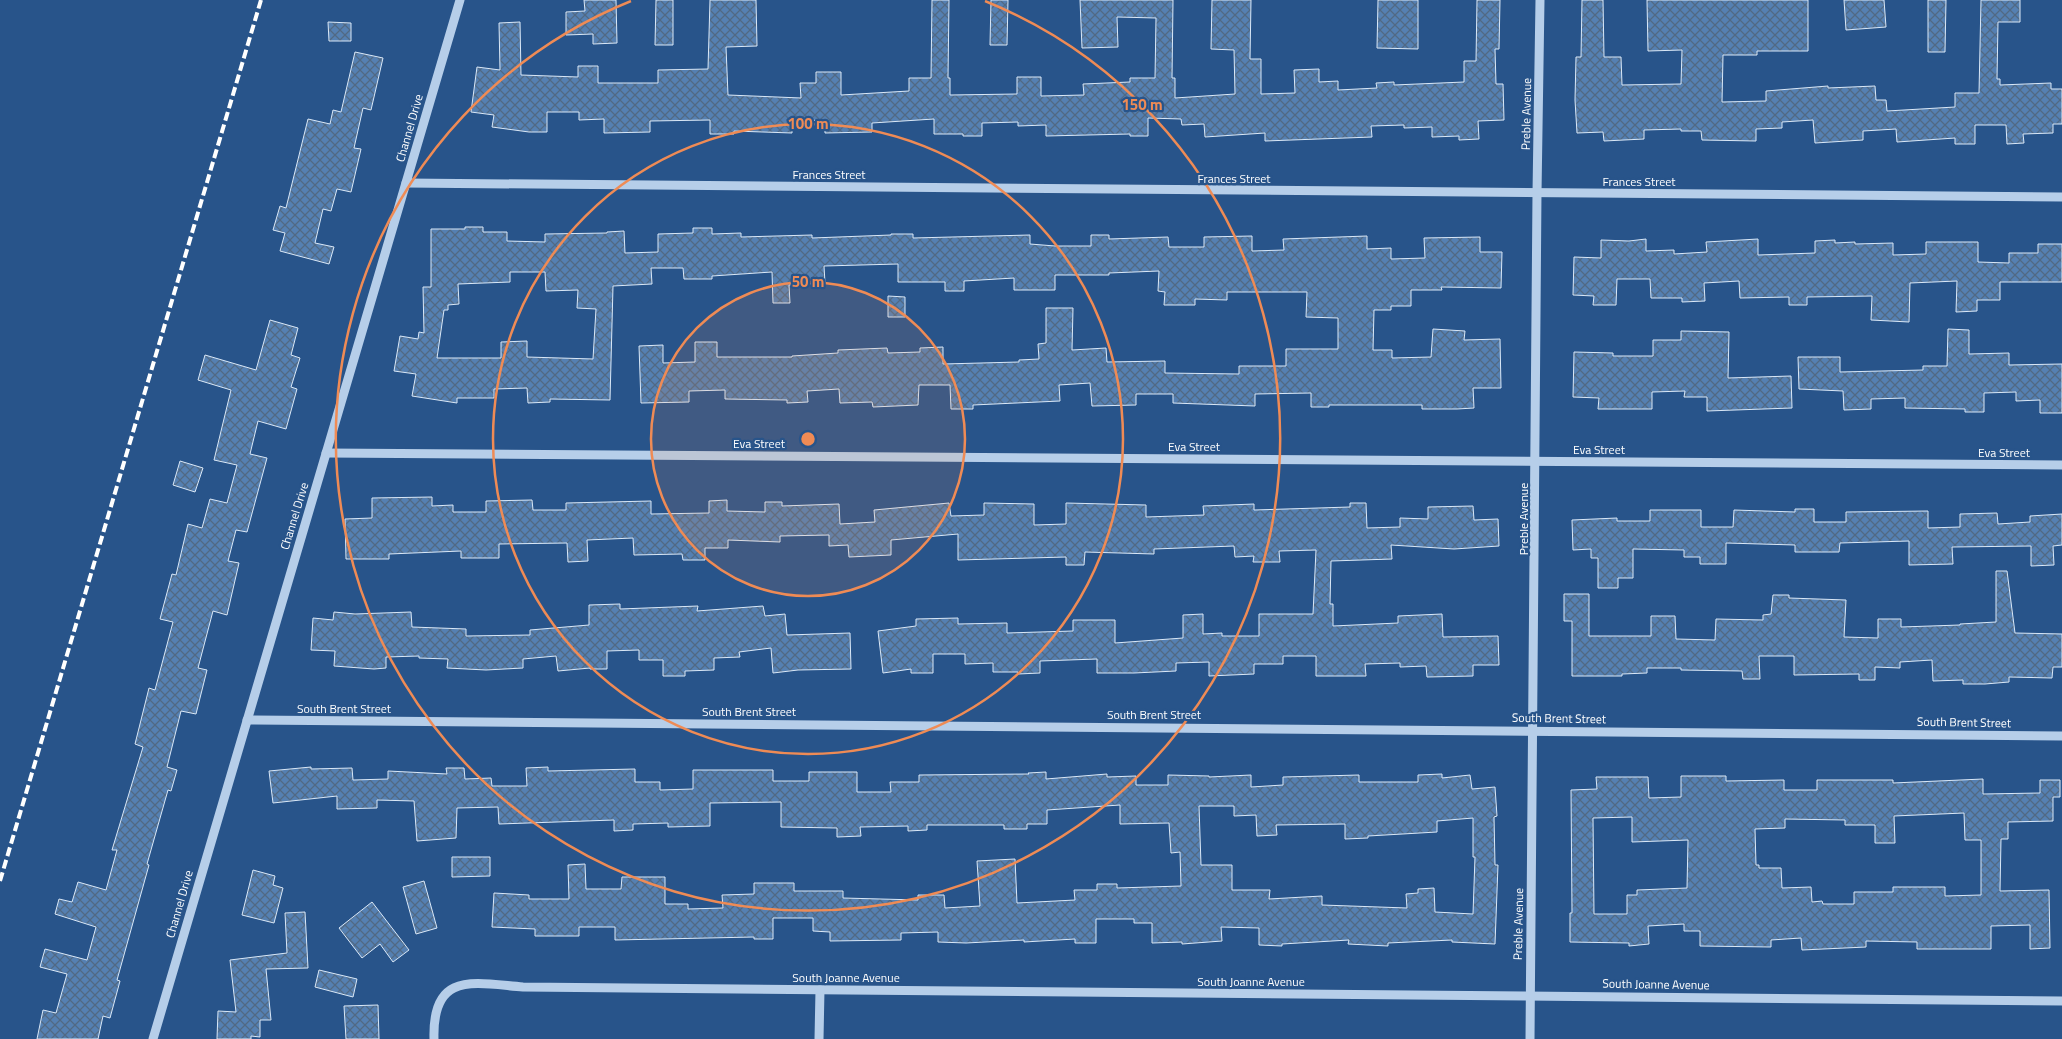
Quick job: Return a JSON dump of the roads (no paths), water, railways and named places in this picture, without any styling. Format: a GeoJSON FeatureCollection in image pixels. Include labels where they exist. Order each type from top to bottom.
{"type":"FeatureCollection","features":[{"type":"Feature","properties":{"kind":"street","name":"Channel Drive"},"geometry":{"type":"LineString","coordinates":[[153,1039],[460,0]]}},
{"type":"Feature","properties":{"kind":"street","name":"Preble Avenue"},"geometry":{"type":"LineString","coordinates":[[1530,1039],[1540,0]]}},
{"type":"Feature","properties":{"kind":"street","name":"Frances Street"},"geometry":{"type":"LineString","coordinates":[[406,184],[2062,197]]}},
{"type":"Feature","properties":{"kind":"street","name":"Eva Street"},"geometry":{"type":"LineString","coordinates":[[326,453],[2062,465]]}},
{"type":"Feature","properties":{"kind":"street","name":"South Brent Street"},"geometry":{"type":"LineString","coordinates":[[247,720],[2062,736]]}},
{"type":"Feature","properties":{"kind":"street","name":"South Joanne Avenue"},"geometry":{"type":"LineString","coordinates":[[434,1039],[436,1013],[443,995],[458,986],[478,983],[523,987],[2062,1001]]}},
{"type":"Feature","properties":{"kind":"street"},"geometry":{"type":"LineString","coordinates":[[819,1039],[820,990]]}},
{"type":"Feature","properties":{"kind":"railway"},"geometry":{"type":"LineString","coordinates":[[0,881],[261,0]]}}]}
